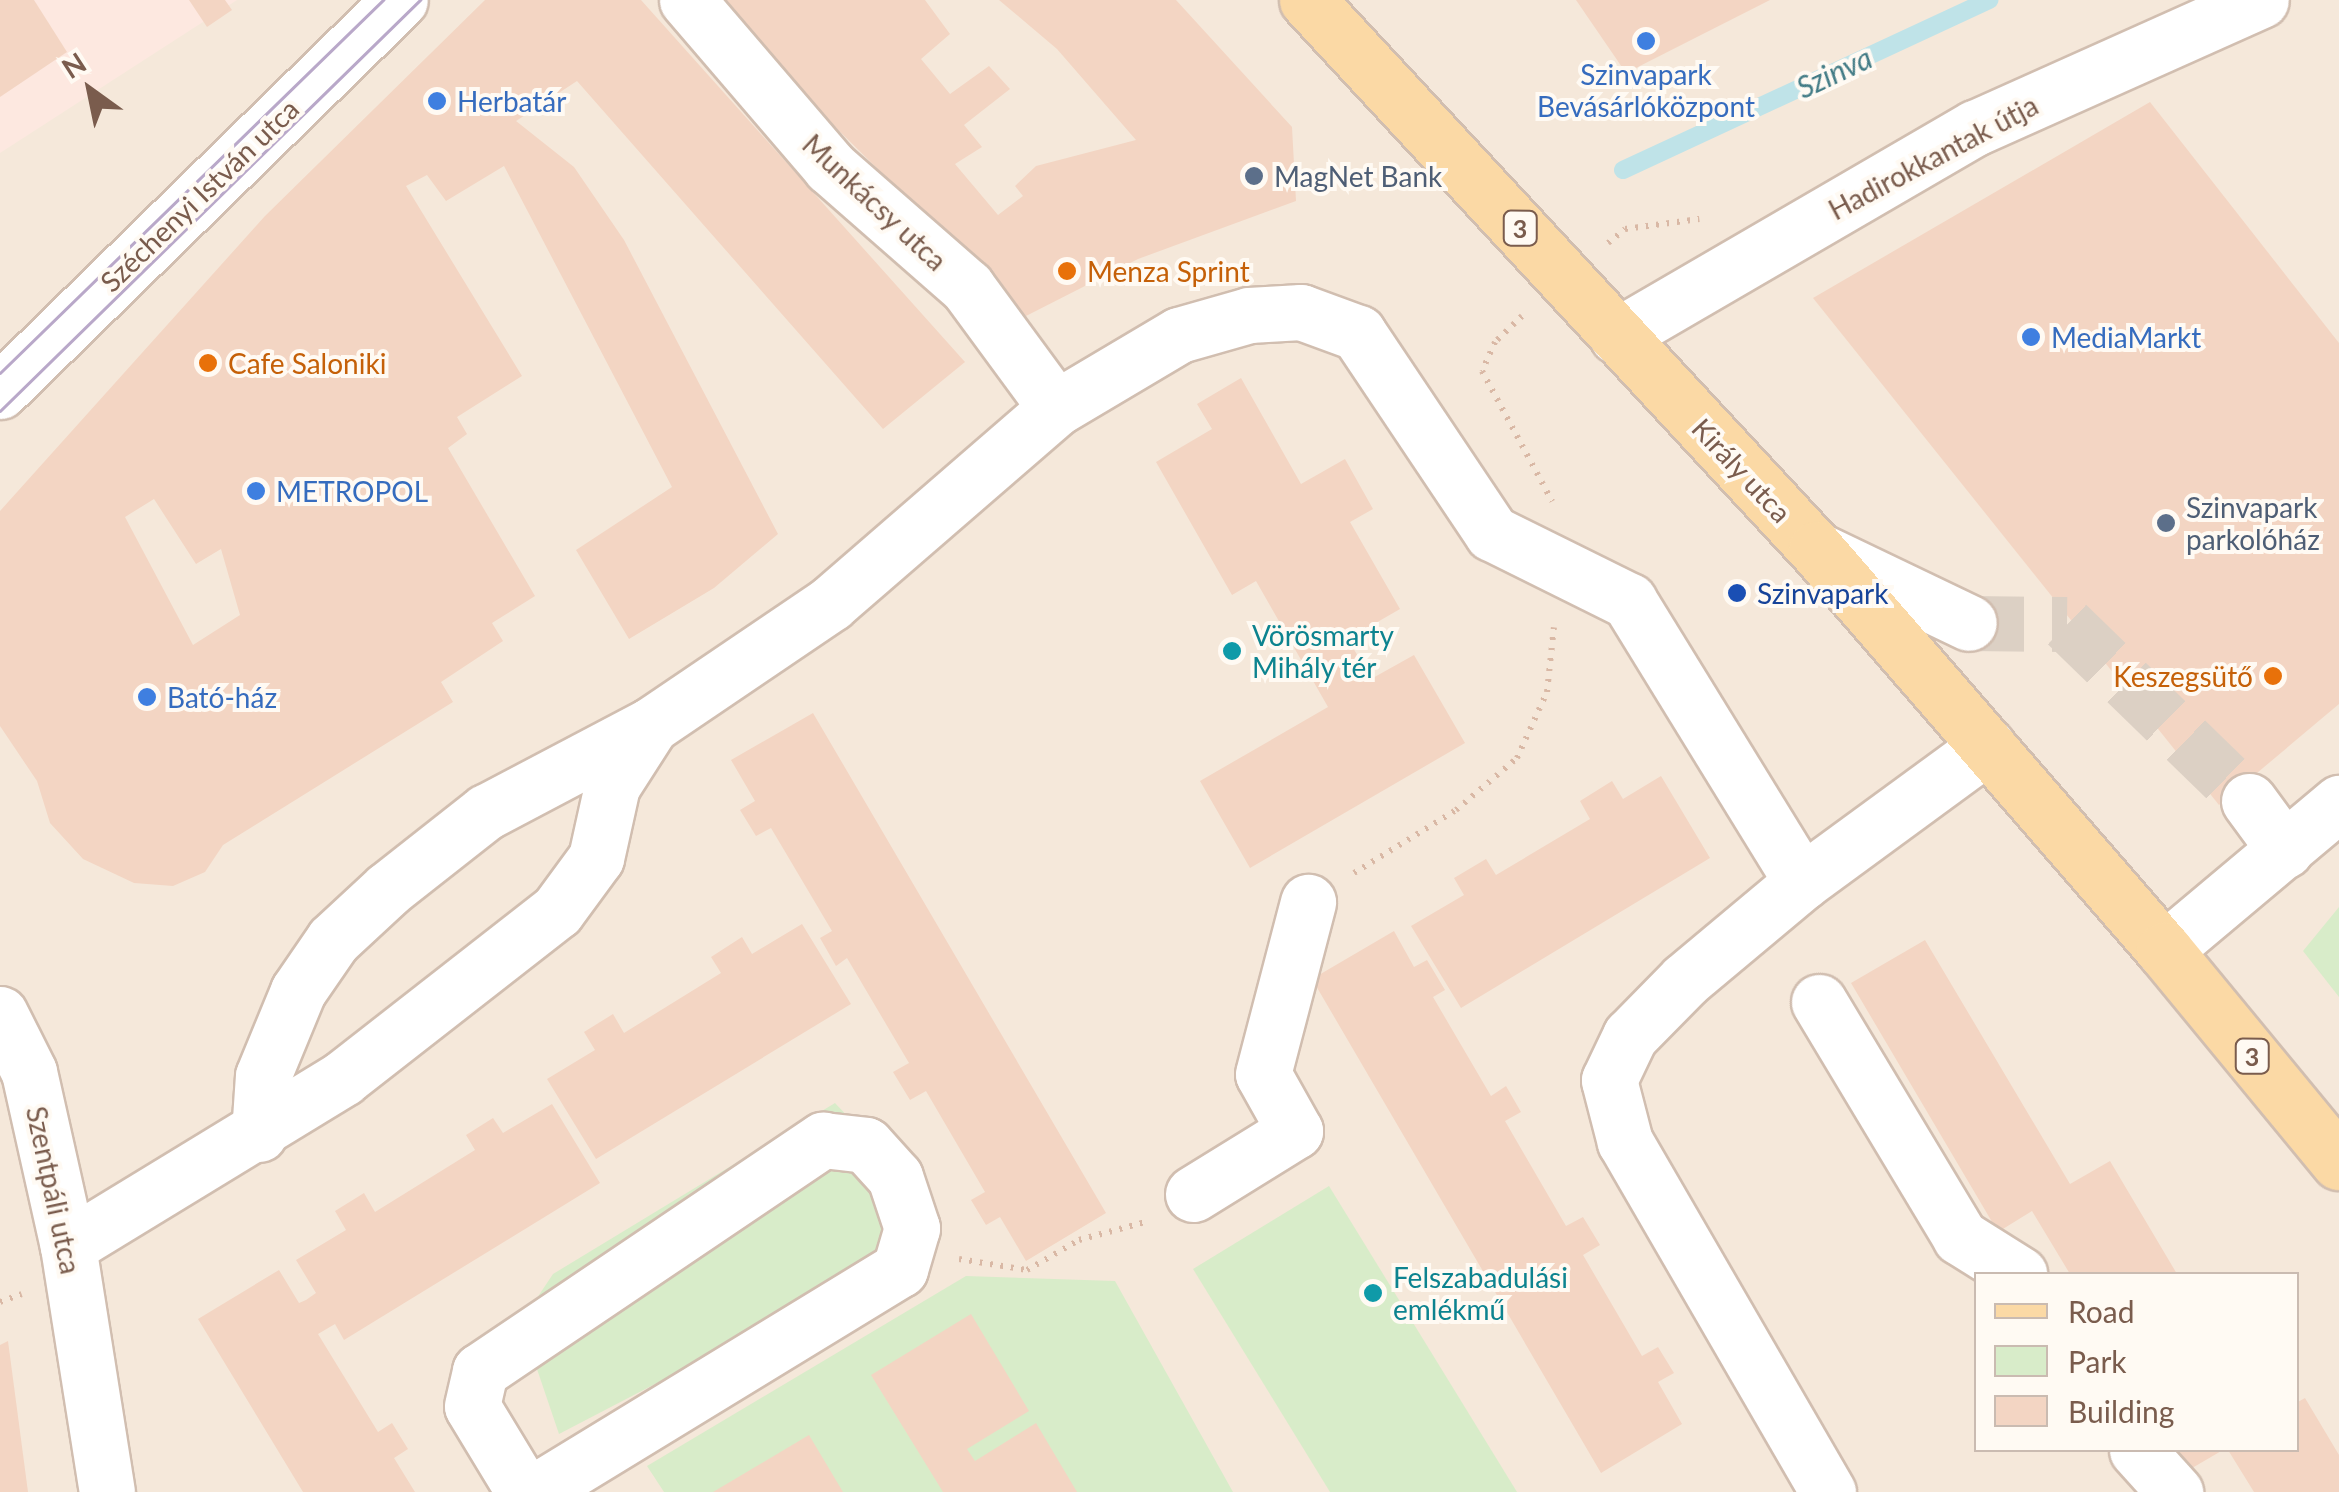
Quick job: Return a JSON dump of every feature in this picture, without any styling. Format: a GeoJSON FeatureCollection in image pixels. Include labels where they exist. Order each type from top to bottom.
{"type":"FeatureCollection","features":[{"type":"Feature","properties":{"kind":"main road","name":"Király utca"},"geometry":{"type":"LineString","coordinates":[[1307,0],[1816,549],[2164,950],[2339,1162]]}},
{"type":"Feature","properties":{"kind":"street","name":"Széchenyi István utca"},"geometry":{"type":"LineString","coordinates":[[0,391],[400,0]]}},
{"type":"Feature","properties":{"kind":"street","name":"Munkácsy utca"},"geometry":{"type":"LineString","coordinates":[[687,0],[830,168],[967,287],[1056,408]]}},
{"type":"Feature","properties":{"kind":"street","name":"Hadirokkantak útja"},"geometry":{"type":"LineString","coordinates":[[1617,336],[1975,128],[2261,0]]}},
{"type":"Feature","properties":{"kind":"street"},"geometry":{"type":"LineString","coordinates":[[259,1134],[263,1076],[280,1028],[333,940],[486,812],[651,725],[831,603],[1056,408],[1180,335],[1249,315],[1301,312],[1358,333],[1492,533],[1630,601],[1802,882]]}},
{"type":"Feature","properties":{"kind":"street"},"geometry":{"type":"LineString","coordinates":[[1816,549],[1969,623]]}},
{"type":"Feature","properties":{"kind":"street"},"geometry":{"type":"LineString","coordinates":[[68,1246],[259,1134],[451,1000],[558,911],[596,858],[612,786],[651,725]]}},
{"type":"Feature","properties":{"kind":"street"},"geometry":{"type":"LineString","coordinates":[[1828,1492],[1625,1142],[1609,1080],[1630,1036],[1685,980],[1802,882],[1988,746]]}},
{"type":"Feature","properties":{"kind":"street"},"geometry":{"type":"LineString","coordinates":[[2249,802],[2285,850]]}},
{"type":"Feature","properties":{"kind":"street"},"geometry":{"type":"LineString","coordinates":[[2164,950],[2339,803]]}},
{"type":"Feature","properties":{"kind":"street"},"geometry":{"type":"LineString","coordinates":[[1193,1194],[1295,1131],[1263,1074],[1308,902]]}},
{"type":"Feature","properties":{"kind":"street"},"geometry":{"type":"LineString","coordinates":[[1818,1002],[1960,1238],[2016,1272]]}},
{"type":"Feature","properties":{"kind":"street","name":"Szentpáli utca"},"geometry":{"type":"LineString","coordinates":[[0,1014],[28,1072],[68,1246],[107,1492]]}},
{"type":"Feature","properties":{"kind":"street"},"geometry":{"type":"LineString","coordinates":[[524,1492],[472,1406],[480,1371],[823,1140],[866,1144],[895,1177],[912,1228],[900,1269],[535,1492]]}},
{"type":"Feature","properties":{"kind":"street"},"geometry":{"type":"LineString","coordinates":[[2139,1452],[2174,1492]]}},
{"type":"Feature","properties":{"kind":"path"},"geometry":{"type":"LineString","coordinates":[[900,1269],[964,1258],[1027,1270],[1079,1240],[1146,1224],[1193,1194]]}},
{"type":"Feature","properties":{"kind":"path"},"geometry":{"type":"LineString","coordinates":[[0,1302],[26,1293]]}},
{"type":"Feature","properties":{"kind":"shaded area"},"geometry":{"type":"Polygon","coordinates":[[[0,0],[2339,0],[2339,1492],[0,1492],[0,0]]]}},
{"type":"Feature","properties":{"kind":"shaded area"},"geometry":{"type":"Polygon","coordinates":[[[0,0],[237,0],[0,153],[0,0]]]}},
{"type":"Feature","properties":{"kind":"green space"},"geometry":{"type":"Polygon","coordinates":[[[2339,907],[2339,997],[2303,951],[2339,907]]]}},
{"type":"Feature","properties":{"kind":"green space"},"geometry":{"type":"Polygon","coordinates":[[[835,1103],[921,1194],[905,1254],[559,1434],[521,1322],[553,1274],[835,1103]]]}},
{"type":"Feature","properties":{"kind":"green space"},"geometry":{"type":"Polygon","coordinates":[[[1329,1186],[1517,1492],[1330,1492],[1193,1269],[1329,1186]]]}},
{"type":"Feature","properties":{"kind":"green space"},"geometry":{"type":"Polygon","coordinates":[[[966,1276],[1115,1281],[1233,1492],[664,1492],[647,1466],[966,1276]]]}},
{"type":"Feature","properties":{"kind":"building"},"geometry":{"type":"Polygon","coordinates":[[[0,0],[34,0],[67,52],[0,97],[0,0]]]}},
{"type":"Feature","properties":{"kind":"building"},"geometry":{"type":"Polygon","coordinates":[[[189,0],[225,0],[232,10],[207,27],[189,0]]]}},
{"type":"Feature","properties":{"kind":"building"},"geometry":{"type":"Polygon","coordinates":[[[485,0],[641,0],[965,362],[883,429],[577,81],[516,121],[574,167],[624,240],[778,534],[714,588],[629,639],[576,550],[672,487],[504,166],[446,201],[427,175],[406,186],[522,376],[457,417],[467,434],[448,448],[535,596],[492,623],[503,641],[441,682],[453,702],[223,845],[205,872],[173,886],[134,883],[83,859],[50,823],[37,781],[0,726],[0,511],[265,216],[485,0]],[[154,499],[125,517],[193,645],[240,615],[221,549],[196,564],[154,499]]]}},
{"type":"Feature","properties":{"kind":"building"},"geometry":{"type":"Polygon","coordinates":[[[722,0],[925,0],[950,34],[921,59],[950,94],[989,66],[1010,89],[964,125],[982,147],[955,164],[998,215],[1023,196],[1015,186],[1036,166],[1136,140],[1057,49],[999,0],[1176,0],[1292,127],[1296,201],[1138,259],[1026,316],[803,95],[722,0]]]}},
{"type":"Feature","properties":{"kind":"building","name":"Szinvapark Bevásárlóközpont"},"geometry":{"type":"Polygon","coordinates":[[[1576,0],[1770,0],[1626,73],[1576,0]]]}},
{"type":"Feature","properties":{"kind":"building","name":"Szinvapark parkolóház"},"geometry":{"type":"Polygon","coordinates":[[[2150,102],[2339,343],[2339,704],[2219,805],[1813,298],[2150,102]]]}},
{"type":"Feature","properties":{"kind":"building"},"geometry":{"type":"Polygon","coordinates":[[[1241,378],[1301,484],[1345,459],[1373,509],[1350,522],[1400,609],[1348,639],[1371,679],[1414,655],[1465,743],[1250,868],[1200,781],[1328,707],[1256,581],[1232,595],[1156,462],[1212,429],[1197,404],[1241,378]]]}},
{"type":"Feature","properties":{"kind":"building"},"geometry":{"type":"Polygon","coordinates":[[[813,713],[1106,1213],[1026,1261],[1000,1217],[986,1225],[971,1200],[985,1192],[926,1091],[910,1100],[893,1072],[909,1063],[847,958],[836,966],[820,938],[832,931],[771,828],[756,836],[740,810],[755,801],[731,760],[813,713]]]}},
{"type":"Feature","properties":{"kind":"building"},"geometry":{"type":"Polygon","coordinates":[[[1661,776],[1710,858],[1461,1008],[1411,926],[1464,895],[1454,878],[1486,859],[1496,875],[1590,819],[1580,801],[1612,781],[1623,799],[1661,776]]]}},
{"type":"Feature","properties":{"kind":"building"},"geometry":{"type":"Polygon","coordinates":[[[802,924],[851,1004],[596,1159],[547,1079],[595,1050],[584,1032],[613,1014],[624,1033],[721,973],[711,957],[742,937],[752,954],[802,924]]]}},
{"type":"Feature","properties":{"kind":"building"},"geometry":{"type":"Polygon","coordinates":[[[1394,931],[1414,967],[1427,960],[1445,990],[1433,997],[1491,1096],[1506,1086],[1521,1112],[1505,1121],[1566,1226],[1583,1217],[1600,1245],[1583,1255],[1642,1356],[1658,1347],[1674,1373],[1658,1382],[1682,1424],[1601,1473],[1312,979],[1394,931]]]}},
{"type":"Feature","properties":{"kind":"building"},"geometry":{"type":"Polygon","coordinates":[[[1925,940],[2070,1184],[2110,1161],[2176,1272],[2069,1272],[2032,1211],[1998,1232],[1851,983],[1925,940]]]}},
{"type":"Feature","properties":{"kind":"building"},"geometry":{"type":"Polygon","coordinates":[[[552,1104],[600,1183],[344,1340],[335,1324],[318,1334],[378,1432],[392,1423],[408,1449],[394,1458],[415,1492],[303,1492],[198,1319],[279,1270],[299,1303],[306,1300],[316,1293],[296,1260],[346,1230],[335,1211],[364,1193],[375,1212],[475,1150],[466,1135],[493,1118],[503,1133],[552,1104]]]}},
{"type":"Feature","properties":{"kind":"building"},"geometry":{"type":"Polygon","coordinates":[[[971,1314],[1029,1411],[967,1449],[975,1461],[1036,1423],[1077,1492],[943,1492],[871,1375],[971,1314]]]}},
{"type":"Feature","properties":{"kind":"building"},"geometry":{"type":"Polygon","coordinates":[[[8,1341],[28,1492],[0,1492],[0,1345],[8,1341]]]}},
{"type":"Feature","properties":{"kind":"building"},"geometry":{"type":"Polygon","coordinates":[[[2305,1398],[2339,1455],[2339,1492],[2254,1492],[2229,1452],[2299,1452],[2299,1401],[2305,1398]]]}},
{"type":"Feature","properties":{"kind":"building"},"geometry":{"type":"Polygon","coordinates":[[[809,1435],[843,1492],[713,1492],[809,1435]]]}},
{"type":"Feature","properties":{"kind":"building"},"geometry":{"type":"Polygon","coordinates":[[[2175,1452],[2220,1452],[2187,1471],[2175,1452]]]}},
{"type":"Feature","properties":{"kind":"waterway","name":"Szinva"},"geometry":{"type":"LineString","coordinates":[[1623,170],[1990,0]]}},
{"type":"Feature","properties":{"kind":"tunnel"},"geometry":{"type":"LineString","coordinates":[[1969,623],[2067,624],[2249,801]]}},
{"type":"Feature","properties":{"kind":"tram line"},"geometry":{"type":"LineString","coordinates":[[0,373],[383,0]]}},
{"type":"Feature","properties":{"kind":"tram line"},"geometry":{"type":"LineString","coordinates":[[0,411],[420,0]]}},
{"type":"Feature","properties":{"kind":"place","name":"Szinvapark Bevásárlóközpont"},"geometry":{"type":"Point","coordinates":[1646,41]}},
{"type":"Feature","properties":{"kind":"place","name":"Herbatár"},"geometry":{"type":"Point","coordinates":[437,101]}},
{"type":"Feature","properties":{"kind":"place","name":"MagNet Bank"},"geometry":{"type":"Point","coordinates":[1254,176]}},
{"type":"Feature","properties":{"kind":"place","name":"Menza Sprint"},"geometry":{"type":"Point","coordinates":[1067,271]}},
{"type":"Feature","properties":{"kind":"place","name":"MediaMarkt"},"geometry":{"type":"Point","coordinates":[2031,337]}},
{"type":"Feature","properties":{"kind":"place","name":"Cafe Saloniki"},"geometry":{"type":"Point","coordinates":[208,363]}},
{"type":"Feature","properties":{"kind":"place","name":"METROPOL"},"geometry":{"type":"Point","coordinates":[256,491]}},
{"type":"Feature","properties":{"kind":"place","name":"Szinvapark parkolóház"},"geometry":{"type":"Point","coordinates":[2166,523]}},
{"type":"Feature","properties":{"kind":"place","name":"Szinvapark"},"geometry":{"type":"Point","coordinates":[1737,593]}},
{"type":"Feature","properties":{"kind":"place","name":"Vörösmarty Mihály tér"},"geometry":{"type":"Point","coordinates":[1232,651]}},
{"type":"Feature","properties":{"kind":"place","name":"Keszegsütő"},"geometry":{"type":"Point","coordinates":[2273,676]}},
{"type":"Feature","properties":{"kind":"place","name":"Bató-ház"},"geometry":{"type":"Point","coordinates":[147,697]}},
{"type":"Feature","properties":{"kind":"place","name":"Felszabadulási emlékmű"},"geometry":{"type":"Point","coordinates":[1373,1293]}}]}
